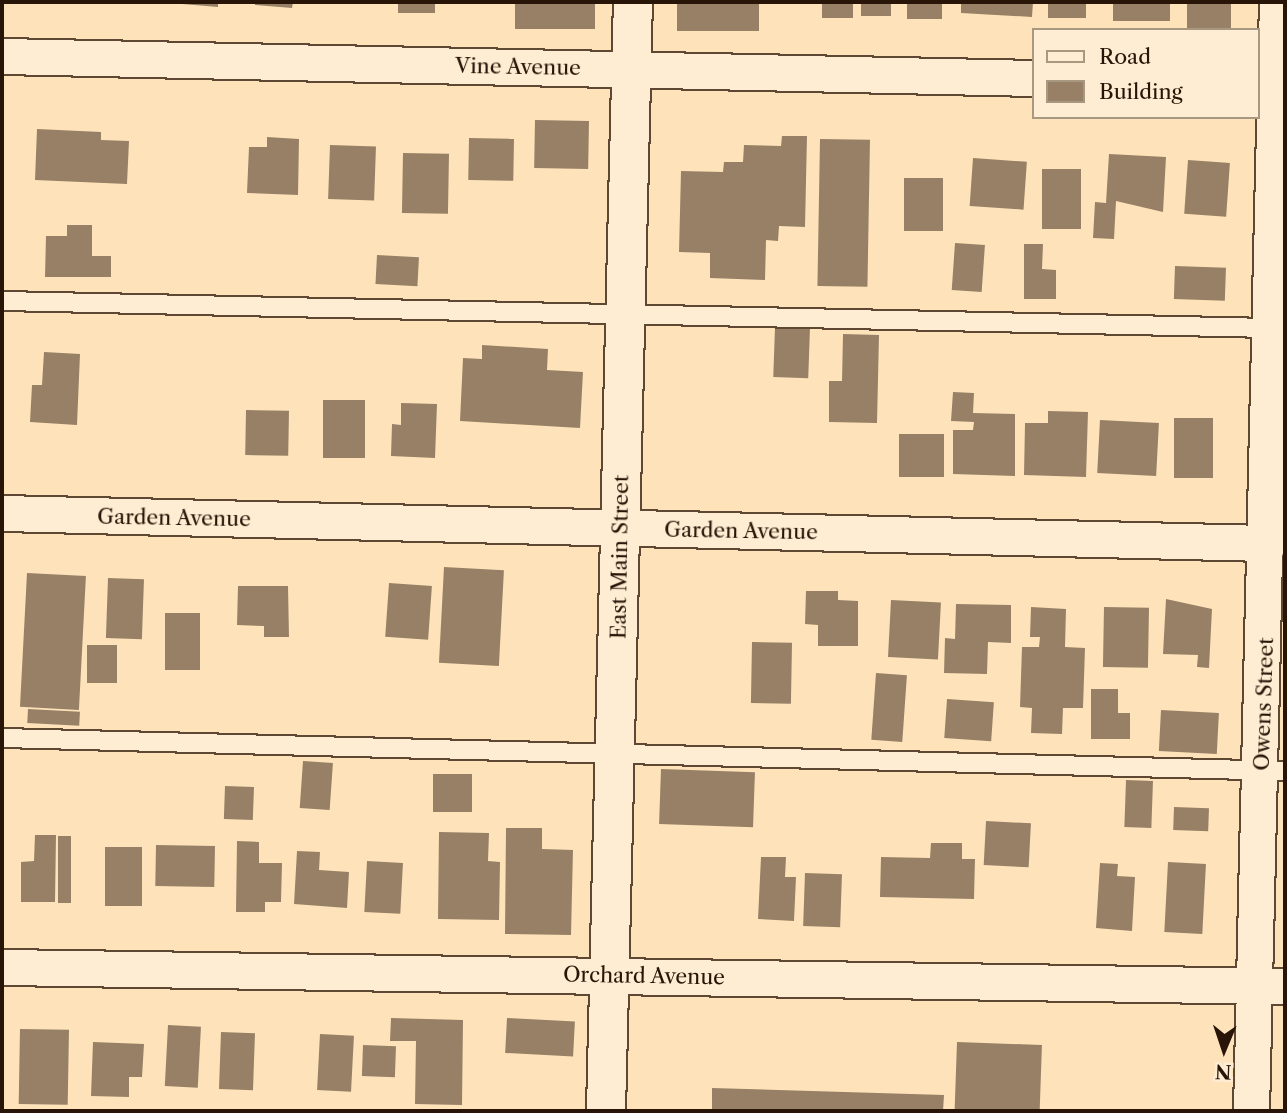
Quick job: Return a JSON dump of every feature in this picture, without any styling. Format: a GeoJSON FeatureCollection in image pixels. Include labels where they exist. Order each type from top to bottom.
{"type":"FeatureCollection","features":[{"type":"Feature","properties":{"kind":"street","name":"East Main Street"},"geometry":{"type":"LineString","coordinates":[[606,1111],[633,2]]}},
{"type":"Feature","properties":{"kind":"street","name":"Owens Street"},"geometry":{"type":"LineString","coordinates":[[1251,1111],[1270,985],[1273,771],[1269,543],[1272,83],[1277,2]]}},
{"type":"Feature","properties":{"kind":"street","name":"Vine Avenue"},"geometry":{"type":"LineString","coordinates":[[2,56],[1032,78]]}},
{"type":"Feature","properties":{"kind":"street","name":"Garden Avenue"},"geometry":{"type":"LineString","coordinates":[[2,513],[1269,543]]}},
{"type":"Feature","properties":{"kind":"street","name":"Orchard Avenue"},"geometry":{"type":"LineString","coordinates":[[2,967],[1270,985]]}},
{"type":"Feature","properties":{"kind":"lane"},"geometry":{"type":"LineString","coordinates":[[2,301],[1272,328]]}},
{"type":"Feature","properties":{"kind":"lane"},"geometry":{"type":"LineString","coordinates":[[2,738],[1273,771]]}},
{"type":"Feature","properties":{"kind":"building"},"geometry":{"type":"Polygon","coordinates":[[[218,2],[218,7],[182,4],[218,2]]]}},
{"type":"Feature","properties":{"kind":"building"},"geometry":{"type":"Polygon","coordinates":[[[255,2],[293,2],[292,8],[255,5],[255,2]]]}},
{"type":"Feature","properties":{"kind":"building"},"geometry":{"type":"Polygon","coordinates":[[[398,2],[435,2],[435,13],[398,13],[398,2]]]}},
{"type":"Feature","properties":{"kind":"building"},"geometry":{"type":"Polygon","coordinates":[[[515,2],[595,2],[595,29],[515,29],[515,2]]]}},
{"type":"Feature","properties":{"kind":"building"},"geometry":{"type":"Polygon","coordinates":[[[677,2],[759,2],[759,31],[677,31],[677,2]]]}},
{"type":"Feature","properties":{"kind":"building"},"geometry":{"type":"Polygon","coordinates":[[[822,2],[853,2],[853,18],[822,18],[822,2]]]}},
{"type":"Feature","properties":{"kind":"building"},"geometry":{"type":"Polygon","coordinates":[[[861,2],[891,2],[891,16],[861,16],[861,2]]]}},
{"type":"Feature","properties":{"kind":"building"},"geometry":{"type":"Polygon","coordinates":[[[907,2],[942,2],[942,19],[907,19],[907,2]]]}},
{"type":"Feature","properties":{"kind":"building"},"geometry":{"type":"Polygon","coordinates":[[[961,2],[1033,2],[1032,17],[961,13],[961,2]]]}},
{"type":"Feature","properties":{"kind":"building"},"geometry":{"type":"Polygon","coordinates":[[[1048,2],[1086,2],[1086,18],[1048,18],[1048,2]]]}},
{"type":"Feature","properties":{"kind":"building"},"geometry":{"type":"Polygon","coordinates":[[[1113,2],[1170,2],[1170,21],[1113,21],[1113,2]]]}},
{"type":"Feature","properties":{"kind":"building"},"geometry":{"type":"Polygon","coordinates":[[[1187,2],[1231,2],[1231,28],[1187,28],[1187,2]]]}},
{"type":"Feature","properties":{"kind":"building"},"geometry":{"type":"Polygon","coordinates":[[[535,120],[589,121],[588,169],[534,168],[535,120]]]}},
{"type":"Feature","properties":{"kind":"building"},"geometry":{"type":"Polygon","coordinates":[[[37,129],[101,132],[101,140],[129,141],[127,184],[35,180],[37,129]]]}},
{"type":"Feature","properties":{"kind":"building"},"geometry":{"type":"Polygon","coordinates":[[[782,136],[807,136],[805,227],[779,226],[778,241],[766,240],[765,280],[710,278],[710,253],[679,252],[681,171],[723,172],[724,162],[743,162],[744,145],[781,146],[782,136]]]}},
{"type":"Feature","properties":{"kind":"building"},"geometry":{"type":"Polygon","coordinates":[[[267,137],[299,139],[298,195],[247,193],[249,147],[267,147],[267,137]]]}},
{"type":"Feature","properties":{"kind":"building"},"geometry":{"type":"Polygon","coordinates":[[[469,138],[514,139],[513,181],[468,180],[469,138]]]}},
{"type":"Feature","properties":{"kind":"building"},"geometry":{"type":"Polygon","coordinates":[[[820,139],[870,140],[867,287],[817,286],[820,139]]]}},
{"type":"Feature","properties":{"kind":"building"},"geometry":{"type":"Polygon","coordinates":[[[330,145],[376,147],[374,201],[328,199],[330,145]]]}},
{"type":"Feature","properties":{"kind":"building"},"geometry":{"type":"Polygon","coordinates":[[[403,153],[449,154],[448,214],[402,213],[403,153]]]}},
{"type":"Feature","properties":{"kind":"building"},"geometry":{"type":"Polygon","coordinates":[[[1109,154],[1166,157],[1163,212],[1116,201],[1114,239],[1093,238],[1095,202],[1106,203],[1109,154]]]}},
{"type":"Feature","properties":{"kind":"building"},"geometry":{"type":"Polygon","coordinates":[[[973,158],[1027,162],[1024,210],[970,206],[973,158]]]}},
{"type":"Feature","properties":{"kind":"building"},"geometry":{"type":"Polygon","coordinates":[[[1188,160],[1230,163],[1226,217],[1184,214],[1188,160]]]}},
{"type":"Feature","properties":{"kind":"building"},"geometry":{"type":"Polygon","coordinates":[[[1042,169],[1081,169],[1081,229],[1042,229],[1042,169]]]}},
{"type":"Feature","properties":{"kind":"building"},"geometry":{"type":"Polygon","coordinates":[[[904,178],[943,178],[943,231],[904,231],[904,178]]]}},
{"type":"Feature","properties":{"kind":"building"},"geometry":{"type":"Polygon","coordinates":[[[67,225],[92,225],[92,256],[111,256],[111,277],[45,277],[46,236],[67,236],[67,225]]]}},
{"type":"Feature","properties":{"kind":"building"},"geometry":{"type":"Polygon","coordinates":[[[955,243],[985,245],[982,292],[952,290],[955,243]]]}},
{"type":"Feature","properties":{"kind":"building"},"geometry":{"type":"Polygon","coordinates":[[[1024,244],[1043,244],[1042,269],[1056,270],[1056,299],[1024,299],[1024,244]]]}},
{"type":"Feature","properties":{"kind":"building"},"geometry":{"type":"Polygon","coordinates":[[[377,255],[419,257],[417,286],[375,284],[377,255]]]}},
{"type":"Feature","properties":{"kind":"building"},"geometry":{"type":"Polygon","coordinates":[[[1175,266],[1226,268],[1225,301],[1174,299],[1175,266]]]}},
{"type":"Feature","properties":{"kind":"building"},"geometry":{"type":"Polygon","coordinates":[[[775,327],[810,328],[808,378],[773,377],[775,327]]]}},
{"type":"Feature","properties":{"kind":"building"},"geometry":{"type":"Polygon","coordinates":[[[843,334],[879,335],[877,423],[829,422],[829,381],[842,381],[843,334]]]}},
{"type":"Feature","properties":{"kind":"building"},"geometry":{"type":"Polygon","coordinates":[[[482,345],[548,349],[547,370],[583,372],[580,428],[460,421],[463,358],[482,359],[482,345]]]}},
{"type":"Feature","properties":{"kind":"building"},"geometry":{"type":"Polygon","coordinates":[[[44,352],[80,354],[77,425],[30,422],[32,385],[42,385],[44,352]]]}},
{"type":"Feature","properties":{"kind":"building"},"geometry":{"type":"Polygon","coordinates":[[[953,392],[974,393],[973,413],[1015,414],[1015,476],[953,474],[953,430],[973,430],[974,422],[951,421],[953,392]]]}},
{"type":"Feature","properties":{"kind":"building"},"geometry":{"type":"Polygon","coordinates":[[[323,400],[365,400],[365,458],[323,458],[323,400]]]}},
{"type":"Feature","properties":{"kind":"building"},"geometry":{"type":"Polygon","coordinates":[[[401,403],[437,404],[435,458],[391,456],[392,424],[401,425],[401,403]]]}},
{"type":"Feature","properties":{"kind":"building"},"geometry":{"type":"Polygon","coordinates":[[[246,410],[289,411],[288,456],[245,455],[246,410]]]}},
{"type":"Feature","properties":{"kind":"building"},"geometry":{"type":"Polygon","coordinates":[[[1048,411],[1088,412],[1086,477],[1024,475],[1025,423],[1048,423],[1048,411]]]}},
{"type":"Feature","properties":{"kind":"building"},"geometry":{"type":"Polygon","coordinates":[[[1174,418],[1213,418],[1213,478],[1174,478],[1174,418]]]}},
{"type":"Feature","properties":{"kind":"building"},"geometry":{"type":"Polygon","coordinates":[[[1100,420],[1159,423],[1156,476],[1097,473],[1100,420]]]}},
{"type":"Feature","properties":{"kind":"building"},"geometry":{"type":"Polygon","coordinates":[[[899,434],[944,434],[944,477],[899,477],[899,434]]]}},
{"type":"Feature","properties":{"kind":"building"},"geometry":{"type":"Polygon","coordinates":[[[444,567],[504,570],[499,666],[439,663],[444,567]]]}},
{"type":"Feature","properties":{"kind":"building"},"geometry":{"type":"Polygon","coordinates":[[[27,573],[86,576],[79,710],[20,707],[27,573]]]}},
{"type":"Feature","properties":{"kind":"building"},"geometry":{"type":"Polygon","coordinates":[[[108,578],[144,579],[142,639],[106,638],[108,578]]]}},
{"type":"Feature","properties":{"kind":"building"},"geometry":{"type":"Polygon","coordinates":[[[389,583],[432,586],[428,640],[385,637],[389,583]]]}},
{"type":"Feature","properties":{"kind":"building"},"geometry":{"type":"Polygon","coordinates":[[[238,586],[288,586],[289,637],[264,637],[264,626],[237,625],[238,586]]]}},
{"type":"Feature","properties":{"kind":"building"},"geometry":{"type":"Polygon","coordinates":[[[806,591],[838,591],[838,600],[858,601],[858,646],[818,646],[818,625],[805,624],[806,591]]]}},
{"type":"Feature","properties":{"kind":"building"},"geometry":{"type":"Polygon","coordinates":[[[1166,599],[1212,609],[1209,668],[1197,667],[1198,655],[1163,654],[1166,599]]]}},
{"type":"Feature","properties":{"kind":"building"},"geometry":{"type":"Polygon","coordinates":[[[891,600],[941,603],[938,660],[888,657],[891,600]]]}},
{"type":"Feature","properties":{"kind":"building"},"geometry":{"type":"Polygon","coordinates":[[[956,604],[1011,605],[1011,643],[988,642],[987,674],[944,673],[945,638],[955,639],[956,604]]]}},
{"type":"Feature","properties":{"kind":"building"},"geometry":{"type":"Polygon","coordinates":[[[1031,607],[1066,609],[1065,647],[1085,648],[1083,708],[1063,708],[1062,734],[1031,733],[1032,708],[1020,707],[1022,647],[1039,647],[1040,637],[1030,637],[1031,607]]]}},
{"type":"Feature","properties":{"kind":"building"},"geometry":{"type":"Polygon","coordinates":[[[1104,607],[1149,608],[1148,668],[1103,667],[1104,607]]]}},
{"type":"Feature","properties":{"kind":"building"},"geometry":{"type":"Polygon","coordinates":[[[165,613],[200,613],[200,670],[165,670],[165,613]]]}},
{"type":"Feature","properties":{"kind":"building"},"geometry":{"type":"Polygon","coordinates":[[[752,642],[792,643],[791,704],[751,703],[752,642]]]}},
{"type":"Feature","properties":{"kind":"building"},"geometry":{"type":"Polygon","coordinates":[[[87,645],[117,645],[117,683],[87,683],[87,645]]]}},
{"type":"Feature","properties":{"kind":"building"},"geometry":{"type":"Polygon","coordinates":[[[876,673],[907,675],[902,742],[871,740],[876,673]]]}},
{"type":"Feature","properties":{"kind":"building"},"geometry":{"type":"Polygon","coordinates":[[[1091,689],[1118,689],[1118,713],[1130,713],[1130,739],[1091,739],[1091,689]]]}},
{"type":"Feature","properties":{"kind":"building"},"geometry":{"type":"Polygon","coordinates":[[[947,699],[994,702],[991,741],[944,738],[947,699]]]}},
{"type":"Feature","properties":{"kind":"building"},"geometry":{"type":"Polygon","coordinates":[[[28,709],[80,712],[79,726],[27,723],[28,709]]]}},
{"type":"Feature","properties":{"kind":"building"},"geometry":{"type":"Polygon","coordinates":[[[1161,710],[1219,713],[1217,754],[1159,751],[1161,710]]]}},
{"type":"Feature","properties":{"kind":"building"},"geometry":{"type":"Polygon","coordinates":[[[303,761],[333,763],[330,810],[300,808],[303,761]]]}},
{"type":"Feature","properties":{"kind":"building"},"geometry":{"type":"Polygon","coordinates":[[[661,769],[755,772],[753,827],[659,824],[661,769]]]}},
{"type":"Feature","properties":{"kind":"building"},"geometry":{"type":"Polygon","coordinates":[[[433,774],[472,774],[472,812],[433,812],[433,774]]]}},
{"type":"Feature","properties":{"kind":"building"},"geometry":{"type":"Polygon","coordinates":[[[1126,780],[1153,781],[1151,828],[1124,827],[1126,780]]]}},
{"type":"Feature","properties":{"kind":"building"},"geometry":{"type":"Polygon","coordinates":[[[225,786],[254,787],[253,820],[224,819],[225,786]]]}},
{"type":"Feature","properties":{"kind":"building"},"geometry":{"type":"Polygon","coordinates":[[[1174,807],[1209,808],[1208,831],[1173,830],[1174,807]]]}},
{"type":"Feature","properties":{"kind":"building"},"geometry":{"type":"Polygon","coordinates":[[[986,821],[1031,823],[1029,867],[984,865],[986,821]]]}},
{"type":"Feature","properties":{"kind":"building"},"geometry":{"type":"Polygon","coordinates":[[[506,828],[542,828],[542,849],[573,850],[571,935],[505,934],[506,828]]]}},
{"type":"Feature","properties":{"kind":"building"},"geometry":{"type":"Polygon","coordinates":[[[439,832],[489,833],[488,861],[500,862],[499,920],[438,919],[439,832]]]}},
{"type":"Feature","properties":{"kind":"building"},"geometry":{"type":"Polygon","coordinates":[[[35,835],[56,835],[55,902],[21,902],[21,862],[34,861],[35,835]]]}},
{"type":"Feature","properties":{"kind":"building"},"geometry":{"type":"Polygon","coordinates":[[[58,836],[71,836],[71,903],[58,903],[58,836]]]}},
{"type":"Feature","properties":{"kind":"building"},"geometry":{"type":"Polygon","coordinates":[[[237,841],[259,842],[259,863],[282,863],[281,902],[265,902],[265,912],[236,912],[237,841]]]}},
{"type":"Feature","properties":{"kind":"building"},"geometry":{"type":"Polygon","coordinates":[[[931,843],[962,843],[962,859],[975,859],[974,899],[880,897],[881,857],[930,858],[931,843]]]}},
{"type":"Feature","properties":{"kind":"building"},"geometry":{"type":"Polygon","coordinates":[[[156,845],[215,846],[214,887],[155,886],[156,845]]]}},
{"type":"Feature","properties":{"kind":"building"},"geometry":{"type":"Polygon","coordinates":[[[105,847],[142,847],[142,906],[105,906],[105,847]]]}},
{"type":"Feature","properties":{"kind":"building"},"geometry":{"type":"Polygon","coordinates":[[[297,851],[320,852],[319,870],[349,872],[347,908],[294,904],[297,851]]]}},
{"type":"Feature","properties":{"kind":"building"},"geometry":{"type":"Polygon","coordinates":[[[761,857],[786,857],[785,877],[796,877],[794,921],[758,919],[761,857]]]}},
{"type":"Feature","properties":{"kind":"building"},"geometry":{"type":"Polygon","coordinates":[[[367,861],[403,863],[400,914],[364,912],[367,861]]]}},
{"type":"Feature","properties":{"kind":"building"},"geometry":{"type":"Polygon","coordinates":[[[1168,862],[1206,864],[1202,934],[1164,932],[1168,862]]]}},
{"type":"Feature","properties":{"kind":"building"},"geometry":{"type":"Polygon","coordinates":[[[1100,863],[1118,864],[1117,876],[1135,877],[1132,931],[1096,928],[1100,863]]]}},
{"type":"Feature","properties":{"kind":"building"},"geometry":{"type":"Polygon","coordinates":[[[805,873],[842,874],[840,927],[803,926],[805,873]]]}},
{"type":"Feature","properties":{"kind":"building"},"geometry":{"type":"Polygon","coordinates":[[[391,1018],[463,1020],[462,1105],[415,1104],[416,1041],[390,1041],[391,1018]]]}},
{"type":"Feature","properties":{"kind":"building"},"geometry":{"type":"Polygon","coordinates":[[[507,1018],[575,1022],[573,1057],[505,1053],[507,1018]]]}},
{"type":"Feature","properties":{"kind":"building"},"geometry":{"type":"Polygon","coordinates":[[[168,1025],[201,1027],[198,1088],[165,1086],[168,1025]]]}},
{"type":"Feature","properties":{"kind":"building"},"geometry":{"type":"Polygon","coordinates":[[[20,1029],[69,1030],[68,1105],[19,1104],[20,1029]]]}},
{"type":"Feature","properties":{"kind":"building"},"geometry":{"type":"Polygon","coordinates":[[[221,1032],[255,1033],[253,1090],[219,1089],[221,1032]]]}},
{"type":"Feature","properties":{"kind":"building"},"geometry":{"type":"Polygon","coordinates":[[[320,1034],[354,1036],[351,1092],[317,1090],[320,1034]]]}},
{"type":"Feature","properties":{"kind":"building"},"geometry":{"type":"Polygon","coordinates":[[[93,1042],[144,1044],[142,1077],[129,1077],[129,1097],[91,1096],[93,1042]]]}},
{"type":"Feature","properties":{"kind":"building"},"geometry":{"type":"Polygon","coordinates":[[[957,1042],[1042,1045],[1040,1111],[955,1111],[957,1042]]]}},
{"type":"Feature","properties":{"kind":"building"},"geometry":{"type":"Polygon","coordinates":[[[363,1045],[396,1046],[395,1077],[362,1076],[363,1045]]]}},
{"type":"Feature","properties":{"kind":"building"},"geometry":{"type":"Polygon","coordinates":[[[712,1088],[944,1095],[943,1111],[712,1111],[712,1088]]]}}]}
